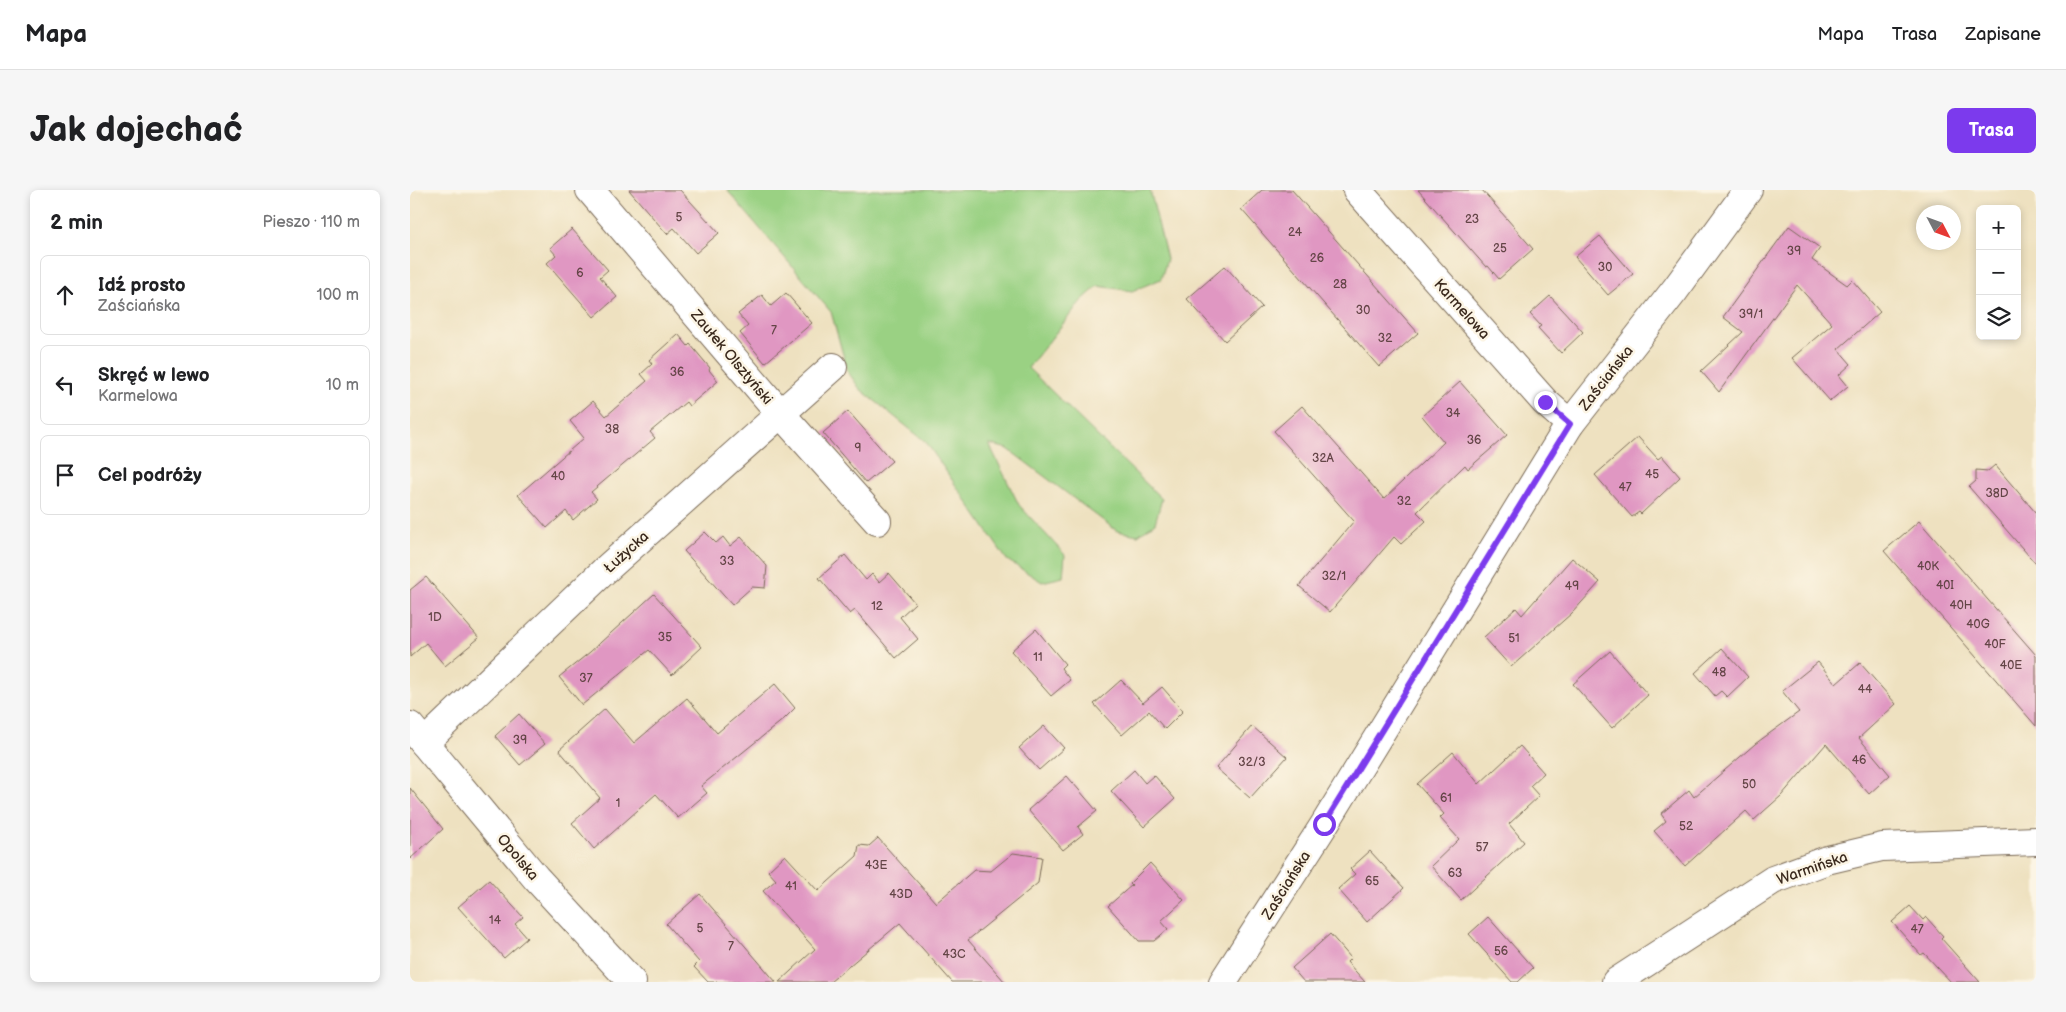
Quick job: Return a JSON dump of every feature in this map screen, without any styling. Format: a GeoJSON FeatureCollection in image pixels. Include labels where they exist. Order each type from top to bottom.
{"type":"FeatureCollection","features":[{"type":"Feature","properties":{"kind":"street","name":"Zaułek Olsztyński"},"geometry":{"type":"LineString","coordinates":[[590,190],[780,413],[877,521]]}},
{"type":"Feature","properties":{"kind":"street","name":"Karmelowa"},"geometry":{"type":"LineString","coordinates":[[1357,190],[1545,402],[1570,424]]}},
{"type":"Feature","properties":{"kind":"street","name":"Zaściańska"},"geometry":{"type":"LineString","coordinates":[[1223,982],[1324,824],[1570,424],[1675,290],[1748,190]]}},
{"type":"Feature","properties":{"kind":"street","name":"Łużycka"},"geometry":{"type":"LineString","coordinates":[[417,735],[833,367]]}},
{"type":"Feature","properties":{"kind":"street","name":"Opolska"},"geometry":{"type":"LineString","coordinates":[[417,735],[536,878],[632,982]]}},
{"type":"Feature","properties":{"kind":"street","name":"Warmińska"},"geometry":{"type":"LineString","coordinates":[[1616,982],[1773,880],[1827,860],[1882,847],[2036,841]]}},
{"type":"Feature","properties":{"kind":"green space"},"geometry":{"type":"Polygon","coordinates":[[[727,190],[1150,190],[1167,259],[1161,279],[1132,291],[1098,286],[1081,301],[1028,368],[1162,499],[1155,523],[1138,535],[1117,531],[1008,449],[989,444],[1019,505],[1065,555],[1063,577],[1042,582],[1007,560],[926,442],[860,389],[848,372],[831,312],[727,190]]]}},
{"type":"Feature","properties":{"kind":"building"},"geometry":{"type":"Polygon","coordinates":[[[629,190],[680,190],[719,233],[696,253],[674,228],[667,234],[629,190]]]}},
{"type":"Feature","properties":{"kind":"building"},"geometry":{"type":"Polygon","coordinates":[[[1262,190],[1292,190],[1418,333],[1379,367],[1241,209],[1262,190]]]}},
{"type":"Feature","properties":{"kind":"building"},"geometry":{"type":"Polygon","coordinates":[[[1418,190],[1482,190],[1533,249],[1499,279],[1488,266],[1486,267],[1418,190]]]}},
{"type":"Feature","properties":{"kind":"building"},"geometry":{"type":"Polygon","coordinates":[[[1789,226],[1820,248],[1812,260],[1847,285],[1852,280],[1880,312],[1838,349],[1851,364],[1839,375],[1848,386],[1830,401],[1792,358],[1832,324],[1797,285],[1719,392],[1701,371],[1743,332],[1723,317],[1789,226]]]}},
{"type":"Feature","properties":{"kind":"building"},"geometry":{"type":"Polygon","coordinates":[[[572,229],[608,270],[600,277],[617,297],[594,317],[547,263],[556,255],[550,248],[572,229]]]}},
{"type":"Feature","properties":{"kind":"building"},"geometry":{"type":"Polygon","coordinates":[[[1600,236],[1633,274],[1608,295],[1575,257],[1600,236]]]}},
{"type":"Feature","properties":{"kind":"building"},"geometry":{"type":"Polygon","coordinates":[[[1225,266],[1262,307],[1225,341],[1187,299],[1225,266]]]}},
{"type":"Feature","properties":{"kind":"building"},"geometry":{"type":"Polygon","coordinates":[[[786,293],[812,323],[765,363],[740,333],[748,326],[738,314],[762,295],[771,306],[786,293]]]}},
{"type":"Feature","properties":{"kind":"building"},"geometry":{"type":"Polygon","coordinates":[[[1550,296],[1583,332],[1561,353],[1538,328],[1541,326],[1530,314],[1550,296]]]}},
{"type":"Feature","properties":{"kind":"building"},"geometry":{"type":"Polygon","coordinates":[[[678,334],[688,346],[690,344],[718,381],[689,406],[686,402],[650,432],[655,438],[591,492],[597,499],[573,520],[566,511],[547,528],[518,495],[584,438],[570,421],[593,401],[606,416],[647,381],[641,374],[652,364],[649,360],[678,334]]]}},
{"type":"Feature","properties":{"kind":"building"},"geometry":{"type":"Polygon","coordinates":[[[1460,382],[1507,435],[1468,469],[1465,465],[1417,512],[1426,521],[1401,544],[1394,537],[1330,612],[1299,586],[1354,521],[1274,431],[1302,406],[1384,499],[1444,442],[1422,416],[1460,382]]]}},
{"type":"Feature","properties":{"kind":"building"},"geometry":{"type":"Polygon","coordinates":[[[848,411],[892,461],[866,483],[823,433],[848,411]]]}},
{"type":"Feature","properties":{"kind":"building"},"geometry":{"type":"Polygon","coordinates":[[[1638,437],[1658,459],[1662,456],[1680,477],[1641,514],[1639,512],[1632,517],[1595,475],[1638,437]]]}},
{"type":"Feature","properties":{"kind":"building"},"geometry":{"type":"Polygon","coordinates":[[[1995,465],[2036,513],[2036,564],[1969,487],[1976,481],[1976,470],[1988,471],[1995,465]]]}},
{"type":"Feature","properties":{"kind":"building"},"geometry":{"type":"Polygon","coordinates":[[[1919,521],[2036,655],[2036,726],[1884,551],[1919,521]]]}},
{"type":"Feature","properties":{"kind":"building"},"geometry":{"type":"Polygon","coordinates":[[[705,532],[716,543],[723,537],[730,546],[741,537],[767,566],[765,588],[752,587],[732,605],[684,551],[705,532]]]}},
{"type":"Feature","properties":{"kind":"building"},"geometry":{"type":"Polygon","coordinates":[[[845,555],[866,580],[872,574],[879,582],[889,573],[915,603],[900,617],[918,639],[896,658],[855,610],[850,614],[819,578],[845,555]]]}},
{"type":"Feature","properties":{"kind":"building"},"geometry":{"type":"Polygon","coordinates":[[[1572,558],[1600,582],[1572,613],[1511,667],[1484,637],[1516,608],[1522,615],[1572,558]]]}},
{"type":"Feature","properties":{"kind":"building"},"geometry":{"type":"Polygon","coordinates":[[[426,577],[479,638],[445,666],[426,643],[410,657],[410,590],[426,577]]]}},
{"type":"Feature","properties":{"kind":"building"},"geometry":{"type":"Polygon","coordinates":[[[654,594],[702,647],[672,675],[649,650],[582,705],[559,677],[590,652],[654,594]]]}},
{"type":"Feature","properties":{"kind":"building"},"geometry":{"type":"Polygon","coordinates":[[[1036,629],[1065,664],[1061,668],[1070,680],[1051,696],[1011,651],[1036,629]]]}},
{"type":"Feature","properties":{"kind":"building"},"geometry":{"type":"Polygon","coordinates":[[[1722,648],[1748,677],[1727,697],[1721,691],[1715,696],[1695,673],[1722,648]]]}},
{"type":"Feature","properties":{"kind":"building"},"geometry":{"type":"Polygon","coordinates":[[[1610,651],[1648,695],[1612,728],[1573,684],[1610,651]]]}},
{"type":"Feature","properties":{"kind":"building"},"geometry":{"type":"Polygon","coordinates":[[[1818,662],[1836,684],[1860,663],[1896,704],[1859,738],[1890,775],[1869,794],[1826,744],[1781,796],[1754,820],[1746,811],[1685,866],[1654,831],[1666,821],[1661,814],[1689,790],[1694,797],[1755,744],[1799,712],[1782,691],[1818,662]]]}},
{"type":"Feature","properties":{"kind":"building"},"geometry":{"type":"Polygon","coordinates":[[[1121,680],[1143,703],[1162,687],[1183,711],[1165,729],[1149,711],[1122,735],[1094,704],[1121,680]]]}},
{"type":"Feature","properties":{"kind":"building"},"geometry":{"type":"Polygon","coordinates":[[[775,684],[795,708],[701,786],[707,793],[678,818],[656,794],[594,849],[572,823],[600,798],[559,750],[605,709],[634,743],[687,698],[717,733],[775,684]]]}},
{"type":"Feature","properties":{"kind":"building"},"geometry":{"type":"Polygon","coordinates":[[[519,714],[545,744],[520,765],[495,736],[519,714]]]}},
{"type":"Feature","properties":{"kind":"building"},"geometry":{"type":"Polygon","coordinates":[[[1044,726],[1064,748],[1039,770],[1019,748],[1044,726]]]}},
{"type":"Feature","properties":{"kind":"building"},"geometry":{"type":"Polygon","coordinates":[[[1252,726],[1287,757],[1250,798],[1216,768],[1252,726]]]}},
{"type":"Feature","properties":{"kind":"building"},"geometry":{"type":"Polygon","coordinates":[[[1520,746],[1544,773],[1530,786],[1539,796],[1509,824],[1524,842],[1461,900],[1431,866],[1459,839],[1440,818],[1444,814],[1417,784],[1453,752],[1479,784],[1520,746]]]}},
{"type":"Feature","properties":{"kind":"building"},"geometry":{"type":"Polygon","coordinates":[[[1134,770],[1145,783],[1154,775],[1175,799],[1144,827],[1111,791],[1134,770]]]}},
{"type":"Feature","properties":{"kind":"building"},"geometry":{"type":"Polygon","coordinates":[[[1067,776],[1097,811],[1078,827],[1083,834],[1063,850],[1028,810],[1067,776]]]}},
{"type":"Feature","properties":{"kind":"building"},"geometry":{"type":"Polygon","coordinates":[[[410,788],[443,829],[410,859],[410,788]]]}},
{"type":"Feature","properties":{"kind":"building"},"geometry":{"type":"Polygon","coordinates":[[[878,838],[936,903],[974,870],[991,871],[1013,853],[1042,857],[1038,883],[968,940],[1005,982],[952,982],[900,923],[830,982],[779,982],[815,949],[763,891],[776,880],[768,871],[785,855],[818,891],[857,856],[859,845],[869,846],[878,838]]]}},
{"type":"Feature","properties":{"kind":"building"},"geometry":{"type":"Polygon","coordinates":[[[1370,851],[1404,888],[1367,922],[1338,889],[1355,874],[1350,869],[1370,851]]]}},
{"type":"Feature","properties":{"kind":"building"},"geometry":{"type":"Polygon","coordinates":[[[1150,863],[1184,900],[1161,921],[1168,929],[1154,941],[1139,941],[1108,906],[1132,885],[1130,883],[1150,863]]]}},
{"type":"Feature","properties":{"kind":"building"},"geometry":{"type":"Polygon","coordinates":[[[489,880],[523,917],[515,924],[527,938],[504,958],[458,907],[489,880]]]}},
{"type":"Feature","properties":{"kind":"building"},"geometry":{"type":"Polygon","coordinates":[[[700,894],[776,982],[708,982],[694,967],[699,962],[666,924],[700,894]]]}},
{"type":"Feature","properties":{"kind":"building"},"geometry":{"type":"Polygon","coordinates":[[[1910,906],[1923,920],[1926,917],[1943,936],[1941,938],[1980,982],[1951,982],[1924,953],[1921,955],[1892,922],[1910,906]]]}},
{"type":"Feature","properties":{"kind":"building"},"geometry":{"type":"Polygon","coordinates":[[[1488,917],[1533,968],[1518,982],[1512,982],[1469,934],[1488,917]]]}},
{"type":"Feature","properties":{"kind":"building"},"geometry":{"type":"Polygon","coordinates":[[[1330,934],[1351,958],[1347,962],[1365,982],[1304,982],[1292,968],[1330,934]]]}},
{"type":"Feature","properties":{"kind":"route"},"geometry":{"type":"LineString","coordinates":[[1324,824],[1570,424],[1545,402]]}}]}
